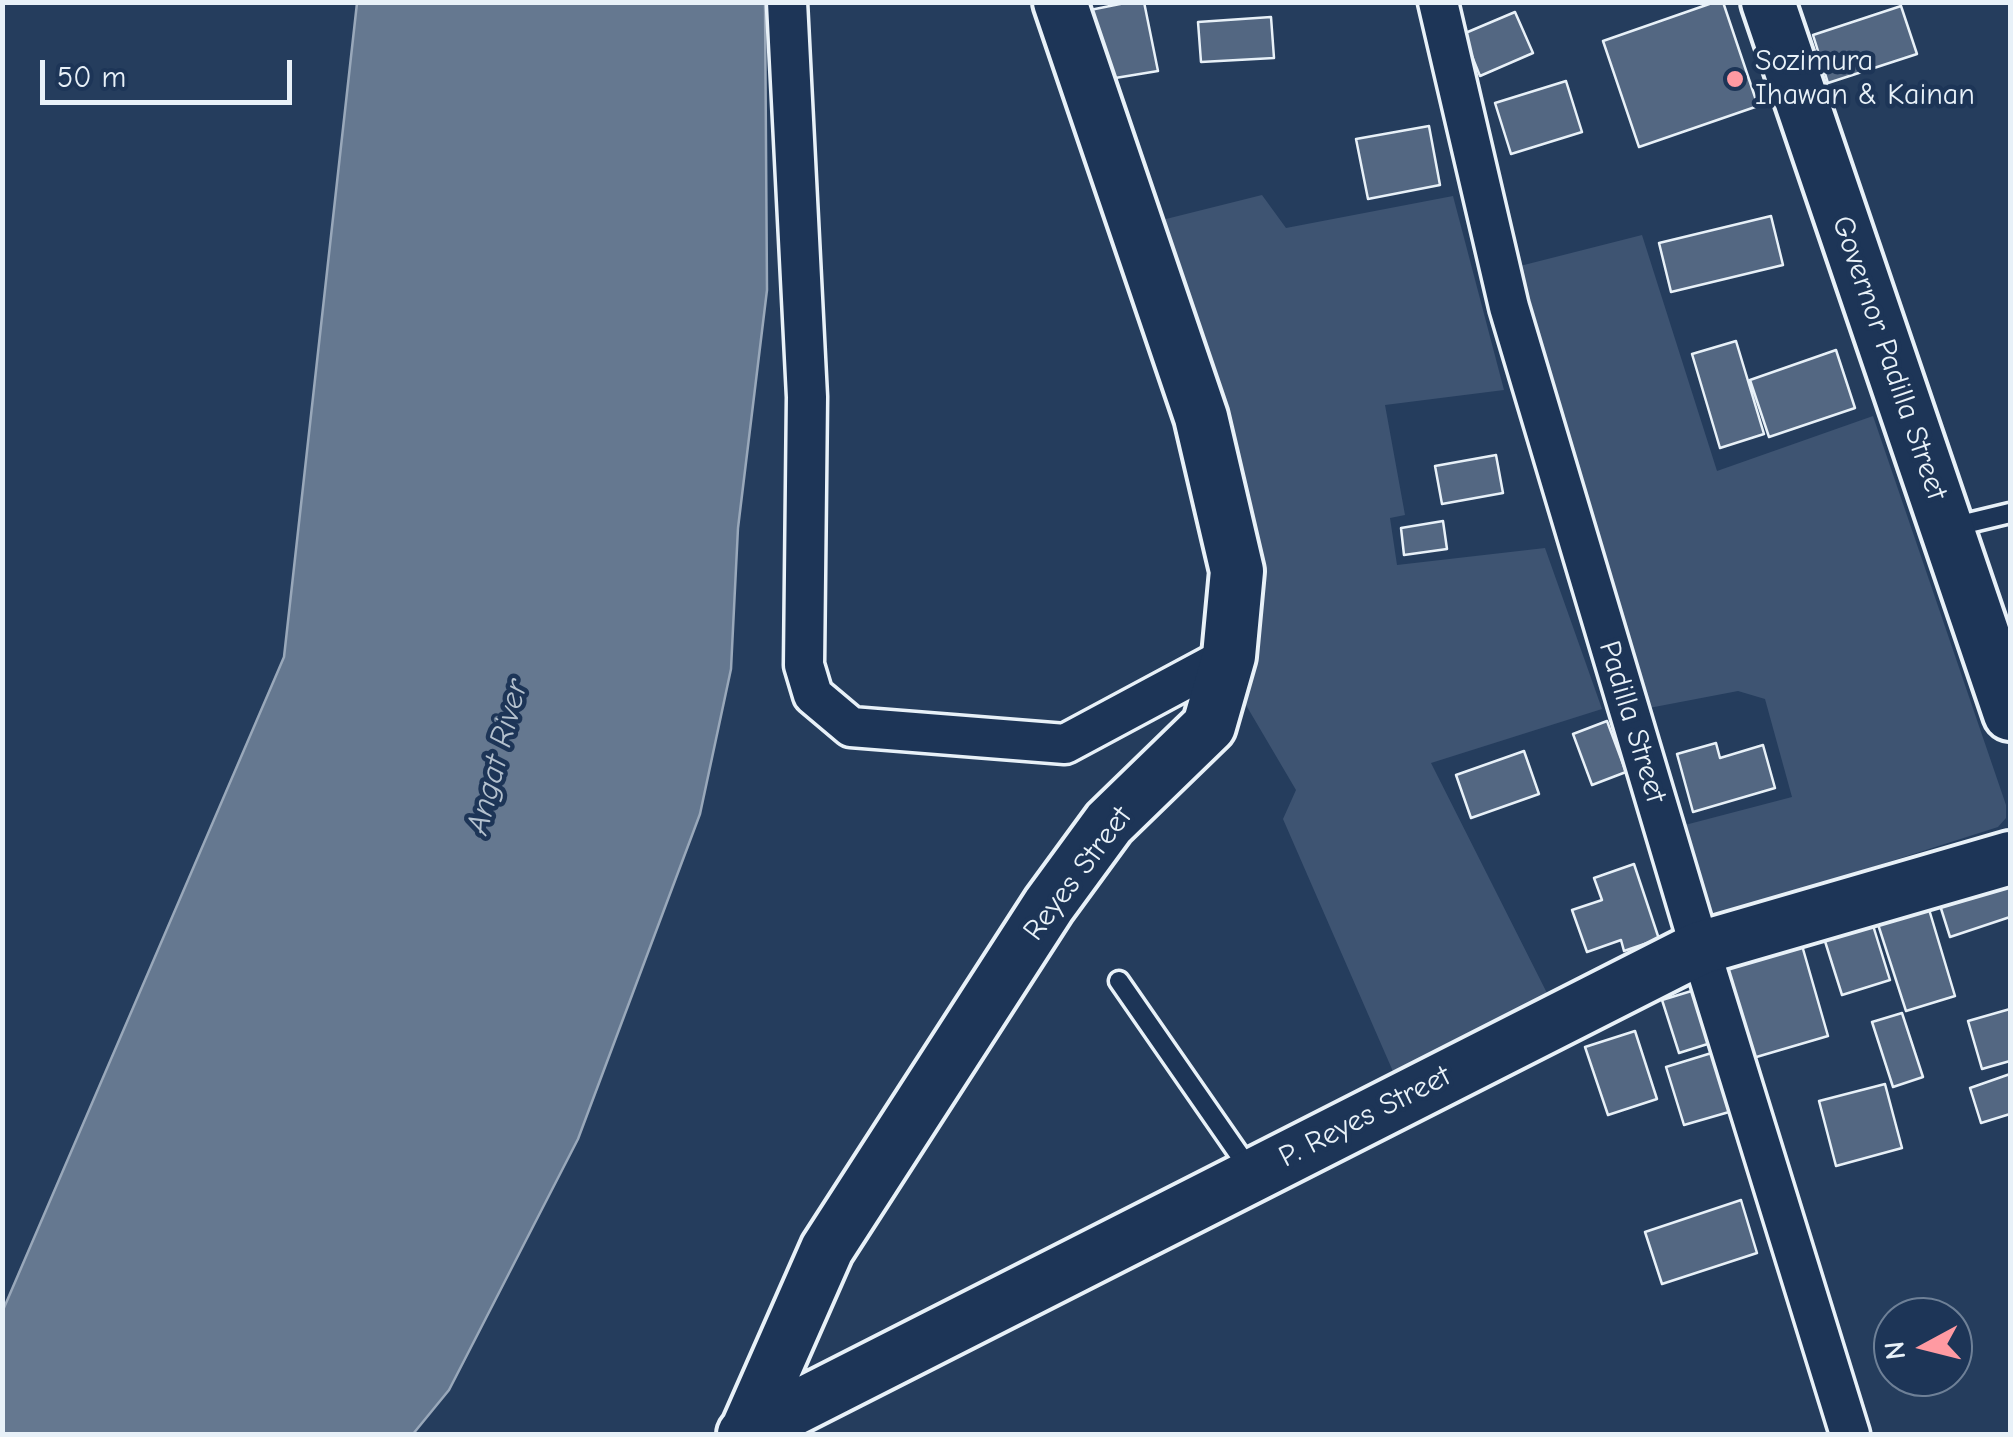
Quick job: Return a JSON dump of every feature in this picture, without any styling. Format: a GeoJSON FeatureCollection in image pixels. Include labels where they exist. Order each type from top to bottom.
{"type":"FeatureCollection","features":[{"type":"Feature","properties":{"kind":"street"},"geometry":{"type":"LineString","coordinates":[[787,2],[806,397],[804,665],[814,696],[851,727],[1065,744],[1229,656]]}},
{"type":"Feature","properties":{"kind":"street","name":"Reyes Street"},"geometry":{"type":"LineString","coordinates":[[745,1434],[827,1249],[1068,878],[1109,823],[1209,726],[1229,656],[1237,571],[1201,417],[1060,2]]}},
{"type":"Feature","properties":{"kind":"street","name":"Padilla Street"},"geometry":{"type":"LineString","coordinates":[[1438,2],[1508,308],[1850,1434]]}},
{"type":"Feature","properties":{"kind":"street","name":"Governor Padilla Street"},"geometry":{"type":"LineString","coordinates":[[1768,2],[1947,528],[1999,648],[2010,714]]}},
{"type":"Feature","properties":{"kind":"street","name":"P. Reyes Street"},"geometry":{"type":"LineString","coordinates":[[745,1434],[1700,948],[2010,858]]}},
{"type":"Feature","properties":{"kind":"lane"},"geometry":{"type":"LineString","coordinates":[[1947,528],[2010,513]]}},
{"type":"Feature","properties":{"kind":"lane"},"geometry":{"type":"LineString","coordinates":[[1119,981],[1252,1174]]}},
{"type":"Feature","properties":{"kind":"shaded area"},"geometry":{"type":"Polygon","coordinates":[[[1262,195],[1286,228],[1453,196],[1504,390],[1385,405],[1405,515],[1390,518],[1397,565],[1545,548],[1602,709],[1431,763],[1550,999],[1395,1076],[1283,819],[1296,790],[1243,700],[1158,221],[1262,195]]]}},
{"type":"Feature","properties":{"kind":"shaded area"},"geometry":{"type":"Polygon","coordinates":[[[1642,235],[1717,471],[1873,416],[2006,805],[2006,818],[1998,827],[1713,918],[1685,825],[1792,797],[1765,699],[1738,691],[1649,708],[1520,266],[1642,235]]]}},
{"type":"Feature","properties":{"kind":"water","name":"Angat River"},"geometry":{"type":"Polygon","coordinates":[[[357,3],[765,3],[767,290],[738,528],[731,669],[700,814],[578,1139],[449,1390],[413,1434],[3,1434],[3,1310],[284,657],[357,3]]]}},
{"type":"Feature","properties":{"kind":"building"},"geometry":{"type":"Polygon","coordinates":[[[1144,2],[1158,71],[1097,81],[1075,13],[1144,2]]]}},
{"type":"Feature","properties":{"kind":"building"},"geometry":{"type":"Polygon","coordinates":[[[1723,2],[1758,106],[1639,147],[1603,41],[1723,2]]]}},
{"type":"Feature","properties":{"kind":"building"},"geometry":{"type":"Polygon","coordinates":[[[1901,6],[1917,54],[1828,83],[1813,35],[1901,6]]]}},
{"type":"Feature","properties":{"kind":"building"},"geometry":{"type":"Polygon","coordinates":[[[1515,12],[1533,53],[1480,76],[1463,34],[1515,12]]]}},
{"type":"Feature","properties":{"kind":"building"},"geometry":{"type":"Polygon","coordinates":[[[1271,17],[1274,58],[1201,62],[1198,22],[1271,17]]]}},
{"type":"Feature","properties":{"kind":"building"},"geometry":{"type":"Polygon","coordinates":[[[1566,81],[1582,132],[1511,154],[1495,103],[1566,81]]]}},
{"type":"Feature","properties":{"kind":"building"},"geometry":{"type":"Polygon","coordinates":[[[1429,126],[1440,185],[1368,199],[1356,139],[1429,126]]]}},
{"type":"Feature","properties":{"kind":"building"},"geometry":{"type":"Polygon","coordinates":[[[1771,216],[1783,265],[1671,292],[1659,243],[1771,216]]]}},
{"type":"Feature","properties":{"kind":"building"},"geometry":{"type":"Polygon","coordinates":[[[1736,341],[1764,434],[1720,448],[1692,354],[1736,341]]]}},
{"type":"Feature","properties":{"kind":"building"},"geometry":{"type":"Polygon","coordinates":[[[1836,350],[1855,408],[1769,437],[1750,380],[1836,350]]]}},
{"type":"Feature","properties":{"kind":"building"},"geometry":{"type":"Polygon","coordinates":[[[1496,455],[1503,493],[1442,504],[1435,466],[1496,455]]]}},
{"type":"Feature","properties":{"kind":"building"},"geometry":{"type":"Polygon","coordinates":[[[1443,521],[1447,549],[1404,555],[1401,528],[1443,521]]]}},
{"type":"Feature","properties":{"kind":"building"},"geometry":{"type":"Polygon","coordinates":[[[1607,721],[1626,772],[1592,785],[1573,734],[1607,721]]]}},
{"type":"Feature","properties":{"kind":"building"},"geometry":{"type":"Polygon","coordinates":[[[1716,743],[1720,758],[1763,745],[1775,788],[1693,812],[1677,754],[1716,743]]]}},
{"type":"Feature","properties":{"kind":"building"},"geometry":{"type":"Polygon","coordinates":[[[1524,751],[1539,794],[1471,818],[1456,775],[1524,751]]]}},
{"type":"Feature","properties":{"kind":"building"},"geometry":{"type":"Polygon","coordinates":[[[1634,864],[1659,939],[1624,951],[1621,940],[1587,952],[1572,910],[1602,900],[1594,878],[1634,864]]]}},
{"type":"Feature","properties":{"kind":"building"},"geometry":{"type":"Polygon","coordinates":[[[2010,875],[2010,917],[1950,937],[1938,899],[2010,875]]]}},
{"type":"Feature","properties":{"kind":"building"},"geometry":{"type":"Polygon","coordinates":[[[1925,896],[1955,996],[1906,1011],[1874,912],[1925,896]]]}},
{"type":"Feature","properties":{"kind":"building"},"geometry":{"type":"Polygon","coordinates":[[[1871,919],[1890,980],[1842,995],[1823,935],[1871,919]]]}},
{"type":"Feature","properties":{"kind":"building"},"geometry":{"type":"Polygon","coordinates":[[[1799,935],[1828,1036],[1753,1058],[1724,956],[1799,935]]]}},
{"type":"Feature","properties":{"kind":"building"},"geometry":{"type":"Polygon","coordinates":[[[1698,989],[1714,1042],[1679,1053],[1662,1000],[1698,989]]]}},
{"type":"Feature","properties":{"kind":"building"},"geometry":{"type":"Polygon","coordinates":[[[2010,1009],[2010,1061],[1982,1069],[1968,1021],[2010,1009]]]}},
{"type":"Feature","properties":{"kind":"building"},"geometry":{"type":"Polygon","coordinates":[[[1902,1013],[1923,1077],[1893,1087],[1872,1022],[1902,1013]]]}},
{"type":"Feature","properties":{"kind":"building"},"geometry":{"type":"Polygon","coordinates":[[[1635,1031],[1657,1099],[1608,1115],[1585,1047],[1635,1031]]]}},
{"type":"Feature","properties":{"kind":"building"},"geometry":{"type":"Polygon","coordinates":[[[1718,1051],[1736,1110],[1684,1125],[1666,1067],[1718,1051]]]}},
{"type":"Feature","properties":{"kind":"building"},"geometry":{"type":"Polygon","coordinates":[[[2010,1074],[2010,1114],[1981,1123],[1970,1088],[2010,1074]]]}},
{"type":"Feature","properties":{"kind":"building"},"geometry":{"type":"Polygon","coordinates":[[[1885,1084],[1902,1148],[1836,1166],[1819,1101],[1885,1084]]]}},
{"type":"Feature","properties":{"kind":"building"},"geometry":{"type":"Polygon","coordinates":[[[1741,1200],[1757,1253],[1662,1284],[1645,1232],[1741,1200]]]}},
{"type":"Feature","properties":{"kind":"place","name":"Sozimura Ihawan & Kainan"},"geometry":{"type":"Point","coordinates":[1735,79]}}]}
